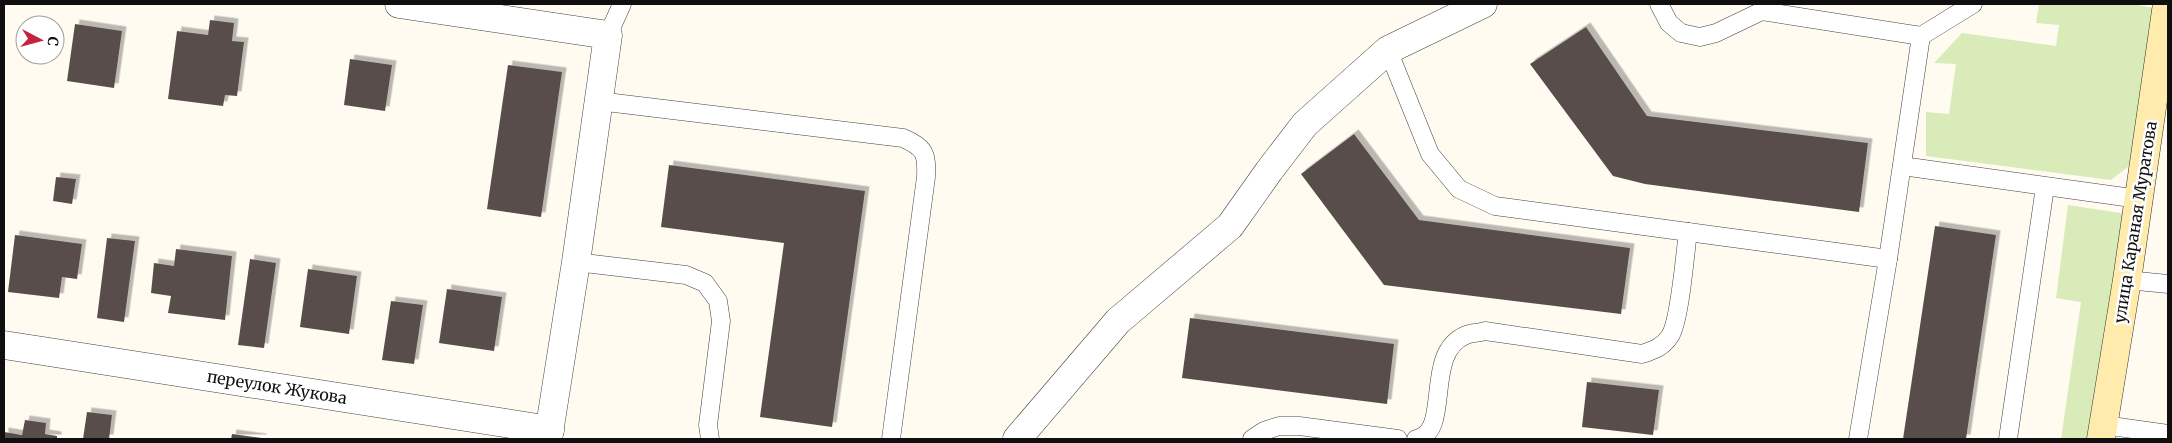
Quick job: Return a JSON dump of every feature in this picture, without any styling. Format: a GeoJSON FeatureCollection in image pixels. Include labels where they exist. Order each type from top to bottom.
{"type":"FeatureCollection","features":[{"type":"Feature","properties":{"kind":"street"},"geometry":{"type":"LineString","coordinates":[[399,4],[608,35],[576,262],[549,434]]}},
{"type":"Feature","properties":{"kind":"street"},"geometry":{"type":"LineString","coordinates":[[1023,438],[1118,322],[1230,226],[1305,124],[1388,50],[1484,4]]}},
{"type":"Feature","properties":{"kind":"street","name":"улица Караная Муратова"},"geometry":{"type":"LineString","coordinates":[[2103,432],[2167,4]]}},
{"type":"Feature","properties":{"kind":"street","name":"переулок Жукова"},"geometry":{"type":"LineString","coordinates":[[4,345],[549,434]]}},
{"type":"Feature","properties":{"kind":"lane"},"geometry":{"type":"LineString","coordinates":[[608,35],[622,4]]}},
{"type":"Feature","properties":{"kind":"lane"},"geometry":{"type":"LineString","coordinates":[[1659,4],[1668,24],[1681,32],[1700,37],[1716,33],[1762,11],[1921,36],[1974,4]]}},
{"type":"Feature","properties":{"kind":"lane"},"geometry":{"type":"LineString","coordinates":[[1858,439],[1888,259],[1921,36]]}},
{"type":"Feature","properties":{"kind":"lane"},"geometry":{"type":"LineString","coordinates":[[1388,50],[1430,154],[1459,189],[1495,206],[1888,259]]}},
{"type":"Feature","properties":{"kind":"lane"},"geometry":{"type":"LineString","coordinates":[[598,101],[903,138],[919,145],[927,160],[926,178],[891,439]]}},
{"type":"Feature","properties":{"kind":"lane"},"geometry":{"type":"LineString","coordinates":[[1902,166],[2139,199]]}},
{"type":"Feature","properties":{"kind":"lane"},"geometry":{"type":"LineString","coordinates":[[2008,439],[2045,187]]}},
{"type":"Feature","properties":{"kind":"lane"},"geometry":{"type":"LineString","coordinates":[[1416,439],[1430,431],[1435,419],[1442,361],[1451,345],[1466,335],[1485,332],[1642,354],[1660,348],[1671,335],[1676,316],[1688,232]]}},
{"type":"Feature","properties":{"kind":"lane"},"geometry":{"type":"LineString","coordinates":[[576,262],[686,275],[705,283],[718,301],[721,321],[708,425],[710,439]]}},
{"type":"Feature","properties":{"kind":"lane"},"geometry":{"type":"LineString","coordinates":[[2127,280],[2168,284]]}},
{"type":"Feature","properties":{"kind":"lane"},"geometry":{"type":"LineString","coordinates":[[1252,439],[1264,431],[1279,426],[1299,426],[1398,439]]}},
{"type":"Feature","properties":{"kind":"lane"},"geometry":{"type":"LineString","coordinates":[[2103,432],[2168,434]]}},
{"type":"Feature","properties":{"kind":"green space"},"geometry":{"type":"Polygon","coordinates":[[[2039,4],[2131,4],[2161,9],[2142,156],[2111,180],[1926,156],[1926,112],[1949,114],[1956,64],[1934,63],[1962,33],[2056,46],[2059,25],[2036,23],[2039,4]]]}},
{"type":"Feature","properties":{"kind":"green space"},"geometry":{"type":"Polygon","coordinates":[[[2068,205],[2134,215],[2099,439],[2061,439],[2081,302],[2056,298],[2068,205]]]}},
{"type":"Feature","properties":{"kind":"building"},"geometry":{"type":"Polygon","coordinates":[[[210,20],[234,23],[232,41],[244,42],[237,96],[225,95],[223,106],[168,99],[177,31],[208,35],[210,20]]]}},
{"type":"Feature","properties":{"kind":"building"},"geometry":{"type":"Polygon","coordinates":[[[75,24],[122,31],[114,88],[67,81],[75,24]]]}},
{"type":"Feature","properties":{"kind":"building"},"geometry":{"type":"Polygon","coordinates":[[[1586,27],[1647,116],[1868,143],[1859,212],[1645,184],[1613,176],[1530,64],[1586,27]]]}},
{"type":"Feature","properties":{"kind":"building"},"geometry":{"type":"Polygon","coordinates":[[[350,59],[392,65],[385,111],[344,105],[350,59]]]}},
{"type":"Feature","properties":{"kind":"building"},"geometry":{"type":"Polygon","coordinates":[[[508,65],[562,72],[541,217],[487,209],[508,65]]]}},
{"type":"Feature","properties":{"kind":"building"},"geometry":{"type":"Polygon","coordinates":[[[1354,134],[1419,220],[1630,248],[1621,314],[1384,285],[1301,174],[1354,134]]]}},
{"type":"Feature","properties":{"kind":"building"},"geometry":{"type":"Polygon","coordinates":[[[669,165],[865,191],[832,427],[760,417],[784,243],[661,227],[669,165]]]}},
{"type":"Feature","properties":{"kind":"building"},"geometry":{"type":"Polygon","coordinates":[[[56,177],[76,179],[72,204],[53,201],[56,177]]]}},
{"type":"Feature","properties":{"kind":"building"},"geometry":{"type":"Polygon","coordinates":[[[1935,226],[1996,235],[1966,439],[1903,439],[1935,226]]]}},
{"type":"Feature","properties":{"kind":"building"},"geometry":{"type":"Polygon","coordinates":[[[15,235],[82,244],[77,279],[62,277],[59,298],[8,292],[15,235]]]}},
{"type":"Feature","properties":{"kind":"building"},"geometry":{"type":"Polygon","coordinates":[[[107,238],[135,241],[124,322],[97,318],[107,238]]]}},
{"type":"Feature","properties":{"kind":"building"},"geometry":{"type":"Polygon","coordinates":[[[176,249],[232,256],[225,320],[168,313],[171,296],[151,293],[154,263],[174,266],[176,249]]]}},
{"type":"Feature","properties":{"kind":"building"},"geometry":{"type":"Polygon","coordinates":[[[250,259],[276,263],[264,348],[238,345],[250,259]]]}},
{"type":"Feature","properties":{"kind":"building"},"geometry":{"type":"Polygon","coordinates":[[[308,269],[357,276],[349,334],[300,327],[308,269]]]}},
{"type":"Feature","properties":{"kind":"building"},"geometry":{"type":"Polygon","coordinates":[[[447,289],[502,297],[494,351],[439,343],[447,289]]]}},
{"type":"Feature","properties":{"kind":"building"},"geometry":{"type":"Polygon","coordinates":[[[391,301],[423,305],[414,364],[382,360],[391,301]]]}},
{"type":"Feature","properties":{"kind":"building"},"geometry":{"type":"Polygon","coordinates":[[[1190,318],[1394,344],[1387,404],[1182,378],[1190,318]]]}},
{"type":"Feature","properties":{"kind":"building"},"geometry":{"type":"Polygon","coordinates":[[[1587,382],[1659,390],[1653,435],[1582,427],[1587,382]]]}},
{"type":"Feature","properties":{"kind":"building"},"geometry":{"type":"Polygon","coordinates":[[[87,412],[112,415],[109,439],[83,439],[87,412]]]}},
{"type":"Feature","properties":{"kind":"building"},"geometry":{"type":"Polygon","coordinates":[[[25,420],[46,423],[45,434],[57,436],[57,439],[4,439],[4,432],[22,435],[25,420]]]}},
{"type":"Feature","properties":{"kind":"building"},"geometry":{"type":"Polygon","coordinates":[[[232,434],[262,438],[262,439],[231,439],[232,434]]]}}]}
